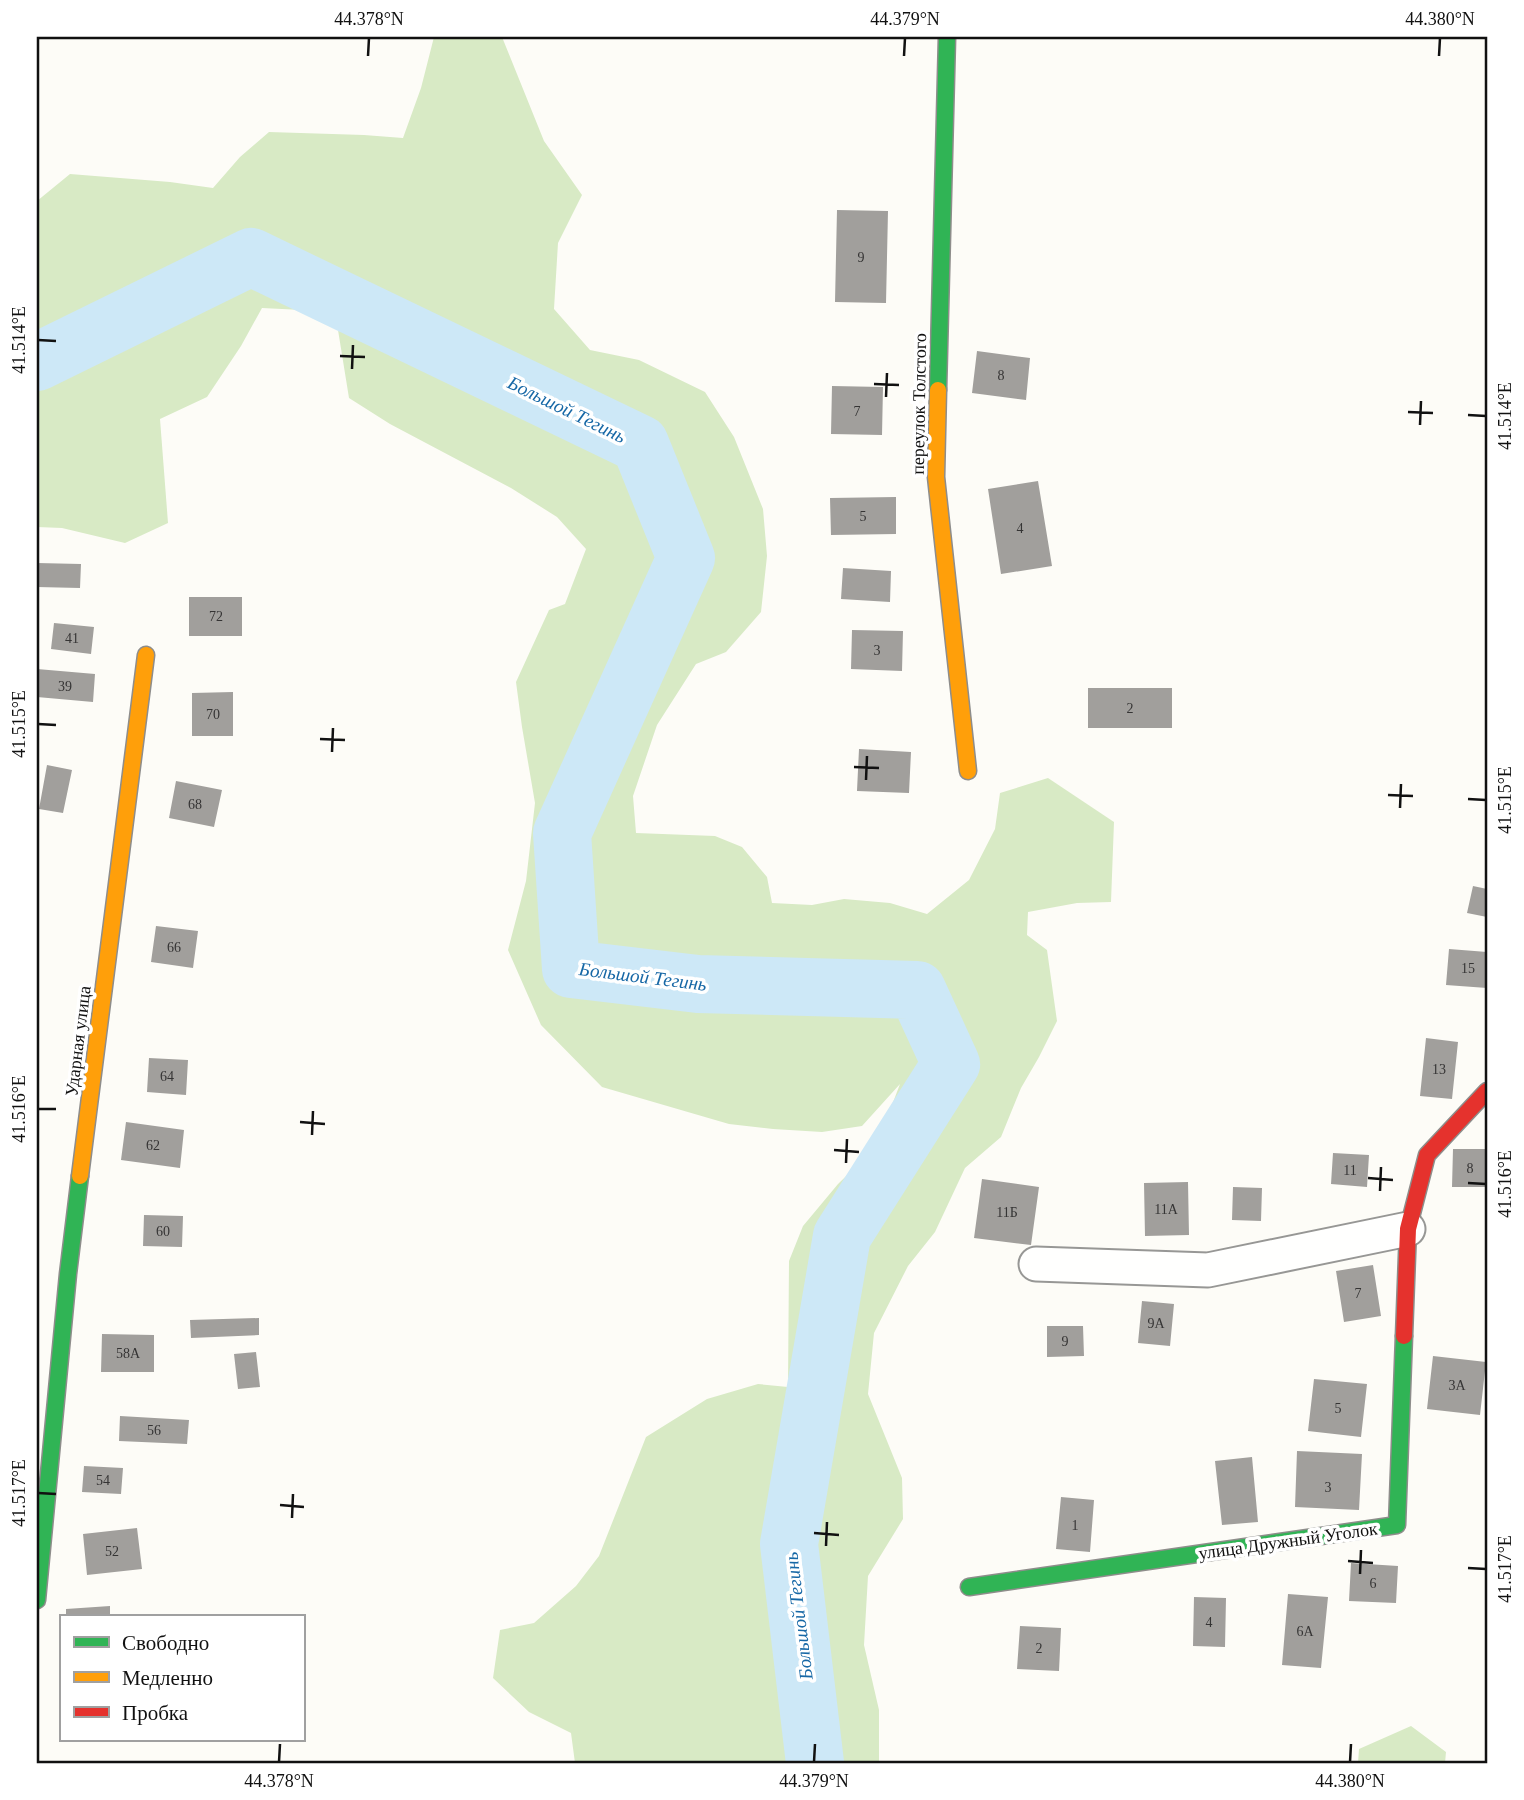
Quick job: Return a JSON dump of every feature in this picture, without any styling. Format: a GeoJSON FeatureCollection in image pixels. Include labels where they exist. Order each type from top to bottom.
{"type":"FeatureCollection","features":[{"type":"Feature","properties":{"kind":"street","name":"переулок Толстого"},"geometry":{"type":"LineString","coordinates":[[947,37],[936,477],[968,771]]}},
{"type":"Feature","properties":{"kind":"street","name":"Ударная улица"},"geometry":{"type":"LineString","coordinates":[[37,1600],[68,1274],[146,655]]}},
{"type":"Feature","properties":{"kind":"street","name":"улица Дружный Уголок"},"geometry":{"type":"LineString","coordinates":[[969,1587],[1397,1525],[1408,1229],[1427,1155],[1487,1091]]}},
{"type":"Feature","properties":{"kind":"street"},"geometry":{"type":"LineString","coordinates":[[1036,1264],[1208,1270],[1408,1229]]}},
{"type":"Feature","properties":{"kind":"green space"},"geometry":{"type":"Polygon","coordinates":[[[434,37],[502,37],[544,141],[582,195],[558,243],[554,309],[590,350],[639,360],[705,392],[734,437],[763,509],[767,556],[761,612],[726,652],[696,664],[657,725],[633,796],[636,833],[715,836],[742,847],[767,877],[772,903],[812,905],[844,899],[890,903],[927,914],[969,880],[995,829],[1000,793],[1048,778],[1114,822],[1111,902],[1077,903],[1028,912],[1027,935],[1047,950],[1057,1021],[1021,1088],[1001,1137],[965,1168],[935,1232],[908,1266],[874,1333],[868,1394],[902,1478],[903,1519],[868,1576],[864,1645],[879,1710],[879,1763],[575,1763],[571,1733],[529,1712],[493,1678],[500,1630],[534,1623],[576,1586],[599,1556],[646,1437],[707,1399],[758,1384],[788,1387],[789,1261],[803,1226],[838,1184],[876,1147],[900,1084],[862,1126],[822,1132],[729,1124],[602,1087],[541,1025],[508,950],[526,881],[535,803],[516,682],[549,610],[565,604],[586,549],[557,517],[511,488],[390,424],[349,398],[338,330],[302,310],[262,308],[241,346],[207,397],[160,419],[168,523],[125,543],[62,528],[37,527],[37,201],[70,174],[213,188],[240,157],[269,132],[403,138],[421,88],[434,37]]]}},
{"type":"Feature","properties":{"kind":"green space"},"geometry":{"type":"Polygon","coordinates":[[[1411,1726],[1446,1752],[1445,1763],[1358,1763],[1359,1749],[1411,1726]]]}},
{"type":"Feature","properties":{"kind":"building"},"geometry":{"type":"Polygon","coordinates":[[[837,210],[888,211],[886,303],[835,302],[837,210]]]}},
{"type":"Feature","properties":{"kind":"building"},"geometry":{"type":"Polygon","coordinates":[[[977,351],[1030,358],[1026,400],[972,393],[977,351]]]}},
{"type":"Feature","properties":{"kind":"building"},"geometry":{"type":"Polygon","coordinates":[[[832,386],[883,387],[882,435],[831,434],[832,386]]]}},
{"type":"Feature","properties":{"kind":"building"},"geometry":{"type":"Polygon","coordinates":[[[1038,481],[1052,566],[1001,574],[988,489],[1038,481]]]}},
{"type":"Feature","properties":{"kind":"building"},"geometry":{"type":"Polygon","coordinates":[[[896,497],[896,534],[831,535],[830,498],[896,497]]]}},
{"type":"Feature","properties":{"kind":"building"},"geometry":{"type":"Polygon","coordinates":[[[37,563],[81,564],[80,588],[37,587],[37,563]]]}},
{"type":"Feature","properties":{"kind":"building"},"geometry":{"type":"Polygon","coordinates":[[[843,568],[891,571],[890,602],[841,599],[843,568]]]}},
{"type":"Feature","properties":{"kind":"building"},"geometry":{"type":"Polygon","coordinates":[[[189,597],[242,597],[242,636],[189,636],[189,597]]]}},
{"type":"Feature","properties":{"kind":"building"},"geometry":{"type":"Polygon","coordinates":[[[54,623],[94,627],[91,654],[51,649],[54,623]]]}},
{"type":"Feature","properties":{"kind":"building"},"geometry":{"type":"Polygon","coordinates":[[[852,630],[903,631],[902,671],[851,669],[852,630]]]}},
{"type":"Feature","properties":{"kind":"building"},"geometry":{"type":"Polygon","coordinates":[[[37,669],[95,674],[93,702],[37,697],[37,669]]]}},
{"type":"Feature","properties":{"kind":"building"},"geometry":{"type":"Polygon","coordinates":[[[1088,688],[1172,688],[1172,728],[1088,728],[1088,688]]]}},
{"type":"Feature","properties":{"kind":"building"},"geometry":{"type":"Polygon","coordinates":[[[233,692],[233,736],[192,736],[192,693],[233,692]]]}},
{"type":"Feature","properties":{"kind":"building"},"geometry":{"type":"Polygon","coordinates":[[[859,749],[911,752],[909,793],[857,791],[859,749]]]}},
{"type":"Feature","properties":{"kind":"building"},"geometry":{"type":"Polygon","coordinates":[[[47,765],[72,770],[63,813],[39,809],[47,765]]]}},
{"type":"Feature","properties":{"kind":"building"},"geometry":{"type":"Polygon","coordinates":[[[176,781],[222,790],[214,827],[169,818],[176,781]]]}},
{"type":"Feature","properties":{"kind":"building"},"geometry":{"type":"Polygon","coordinates":[[[1473,886],[1487,889],[1487,917],[1467,913],[1473,886]]]}},
{"type":"Feature","properties":{"kind":"building"},"geometry":{"type":"Polygon","coordinates":[[[156,926],[198,931],[193,968],[151,962],[156,926]]]}},
{"type":"Feature","properties":{"kind":"building"},"geometry":{"type":"Polygon","coordinates":[[[1449,949],[1487,952],[1487,988],[1446,985],[1449,949]]]}},
{"type":"Feature","properties":{"kind":"building"},"geometry":{"type":"Polygon","coordinates":[[[1426,1038],[1458,1042],[1452,1099],[1420,1096],[1426,1038]]]}},
{"type":"Feature","properties":{"kind":"building"},"geometry":{"type":"Polygon","coordinates":[[[149,1058],[188,1060],[186,1095],[147,1092],[149,1058]]]}},
{"type":"Feature","properties":{"kind":"building"},"geometry":{"type":"Polygon","coordinates":[[[126,1122],[184,1130],[180,1168],[121,1160],[126,1122]]]}},
{"type":"Feature","properties":{"kind":"building"},"geometry":{"type":"Polygon","coordinates":[[[1453,1149],[1487,1149],[1487,1187],[1452,1187],[1453,1149]]]}},
{"type":"Feature","properties":{"kind":"building"},"geometry":{"type":"Polygon","coordinates":[[[1333,1153],[1369,1155],[1367,1187],[1331,1184],[1333,1153]]]}},
{"type":"Feature","properties":{"kind":"building"},"geometry":{"type":"Polygon","coordinates":[[[982,1179],[1039,1187],[1031,1245],[974,1238],[982,1179]]]}},
{"type":"Feature","properties":{"kind":"building"},"geometry":{"type":"Polygon","coordinates":[[[1188,1182],[1189,1235],[1145,1236],[1144,1183],[1188,1182]]]}},
{"type":"Feature","properties":{"kind":"building"},"geometry":{"type":"Polygon","coordinates":[[[1233,1187],[1262,1188],[1261,1221],[1232,1220],[1233,1187]]]}},
{"type":"Feature","properties":{"kind":"building"},"geometry":{"type":"Polygon","coordinates":[[[144,1215],[183,1216],[182,1247],[143,1246],[144,1215]]]}},
{"type":"Feature","properties":{"kind":"building"},"geometry":{"type":"Polygon","coordinates":[[[1373,1265],[1381,1316],[1344,1322],[1336,1271],[1373,1265]]]}},
{"type":"Feature","properties":{"kind":"building"},"geometry":{"type":"Polygon","coordinates":[[[1142,1301],[1174,1304],[1170,1346],[1138,1343],[1142,1301]]]}},
{"type":"Feature","properties":{"kind":"building"},"geometry":{"type":"Polygon","coordinates":[[[259,1318],[259,1335],[191,1338],[190,1320],[259,1318]]]}},
{"type":"Feature","properties":{"kind":"building"},"geometry":{"type":"Polygon","coordinates":[[[1047,1326],[1083,1326],[1084,1356],[1047,1357],[1047,1326]]]}},
{"type":"Feature","properties":{"kind":"building"},"geometry":{"type":"Polygon","coordinates":[[[102,1334],[154,1335],[154,1372],[101,1372],[102,1334]]]}},
{"type":"Feature","properties":{"kind":"building"},"geometry":{"type":"Polygon","coordinates":[[[256,1352],[260,1387],[238,1389],[234,1354],[256,1352]]]}},
{"type":"Feature","properties":{"kind":"building"},"geometry":{"type":"Polygon","coordinates":[[[1433,1356],[1486,1362],[1480,1415],[1427,1409],[1433,1356]]]}},
{"type":"Feature","properties":{"kind":"building"},"geometry":{"type":"Polygon","coordinates":[[[1314,1379],[1367,1384],[1361,1437],[1308,1431],[1314,1379]]]}},
{"type":"Feature","properties":{"kind":"building"},"geometry":{"type":"Polygon","coordinates":[[[120,1416],[189,1420],[187,1444],[119,1441],[120,1416]]]}},
{"type":"Feature","properties":{"kind":"building"},"geometry":{"type":"Polygon","coordinates":[[[1297,1451],[1362,1454],[1359,1510],[1295,1507],[1297,1451]]]}},
{"type":"Feature","properties":{"kind":"building"},"geometry":{"type":"Polygon","coordinates":[[[1252,1457],[1258,1522],[1222,1525],[1215,1461],[1252,1457]]]}},
{"type":"Feature","properties":{"kind":"building"},"geometry":{"type":"Polygon","coordinates":[[[84,1466],[123,1468],[121,1494],[82,1492],[84,1466]]]}},
{"type":"Feature","properties":{"kind":"building"},"geometry":{"type":"Polygon","coordinates":[[[1061,1497],[1094,1500],[1090,1552],[1056,1549],[1061,1497]]]}},
{"type":"Feature","properties":{"kind":"building"},"geometry":{"type":"Polygon","coordinates":[[[137,1528],[142,1569],[87,1575],[83,1534],[137,1528]]]}},
{"type":"Feature","properties":{"kind":"building"},"geometry":{"type":"Polygon","coordinates":[[[1351,1563],[1398,1566],[1396,1603],[1349,1601],[1351,1563]]]}},
{"type":"Feature","properties":{"kind":"building"},"geometry":{"type":"Polygon","coordinates":[[[1288,1594],[1328,1597],[1321,1668],[1282,1665],[1288,1594]]]}},
{"type":"Feature","properties":{"kind":"building"},"geometry":{"type":"Polygon","coordinates":[[[1194,1597],[1226,1598],[1225,1647],[1193,1646],[1194,1597]]]}},
{"type":"Feature","properties":{"kind":"building"},"geometry":{"type":"Polygon","coordinates":[[[110,1606],[110,1615],[66,1615],[66,1609],[110,1606]]]}},
{"type":"Feature","properties":{"kind":"building"},"geometry":{"type":"Polygon","coordinates":[[[1020,1626],[1061,1628],[1059,1671],[1017,1669],[1020,1626]]]}},
{"type":"Feature","properties":{"kind":"waterway","name":"Большой Тегинь"},"geometry":{"type":"LineString","coordinates":[[37,362],[251,257],[640,444],[686,558],[562,833],[571,969],[698,984],[917,990],[951,1064],[842,1236],[789,1544],[815,1763]]}},
{"type":"Feature","properties":{"kind":"traffic: fast"},"geometry":{"type":"LineString","coordinates":[[938,390],[947,37]]}},
{"type":"Feature","properties":{"kind":"traffic: fast"},"geometry":{"type":"LineString","coordinates":[[37,1600],[80,1176]]}},
{"type":"Feature","properties":{"kind":"traffic: fast"},"geometry":{"type":"LineString","coordinates":[[969,1587],[1397,1525],[1404,1336]]}},
{"type":"Feature","properties":{"kind":"traffic: slow"},"geometry":{"type":"LineString","coordinates":[[938,390],[936,477],[968,771]]}},
{"type":"Feature","properties":{"kind":"traffic: slow"},"geometry":{"type":"LineString","coordinates":[[80,1176],[146,655]]}},
{"type":"Feature","properties":{"kind":"traffic: jam"},"geometry":{"type":"LineString","coordinates":[[1404,1336],[1408,1229],[1427,1155],[1487,1091]]}}]}
